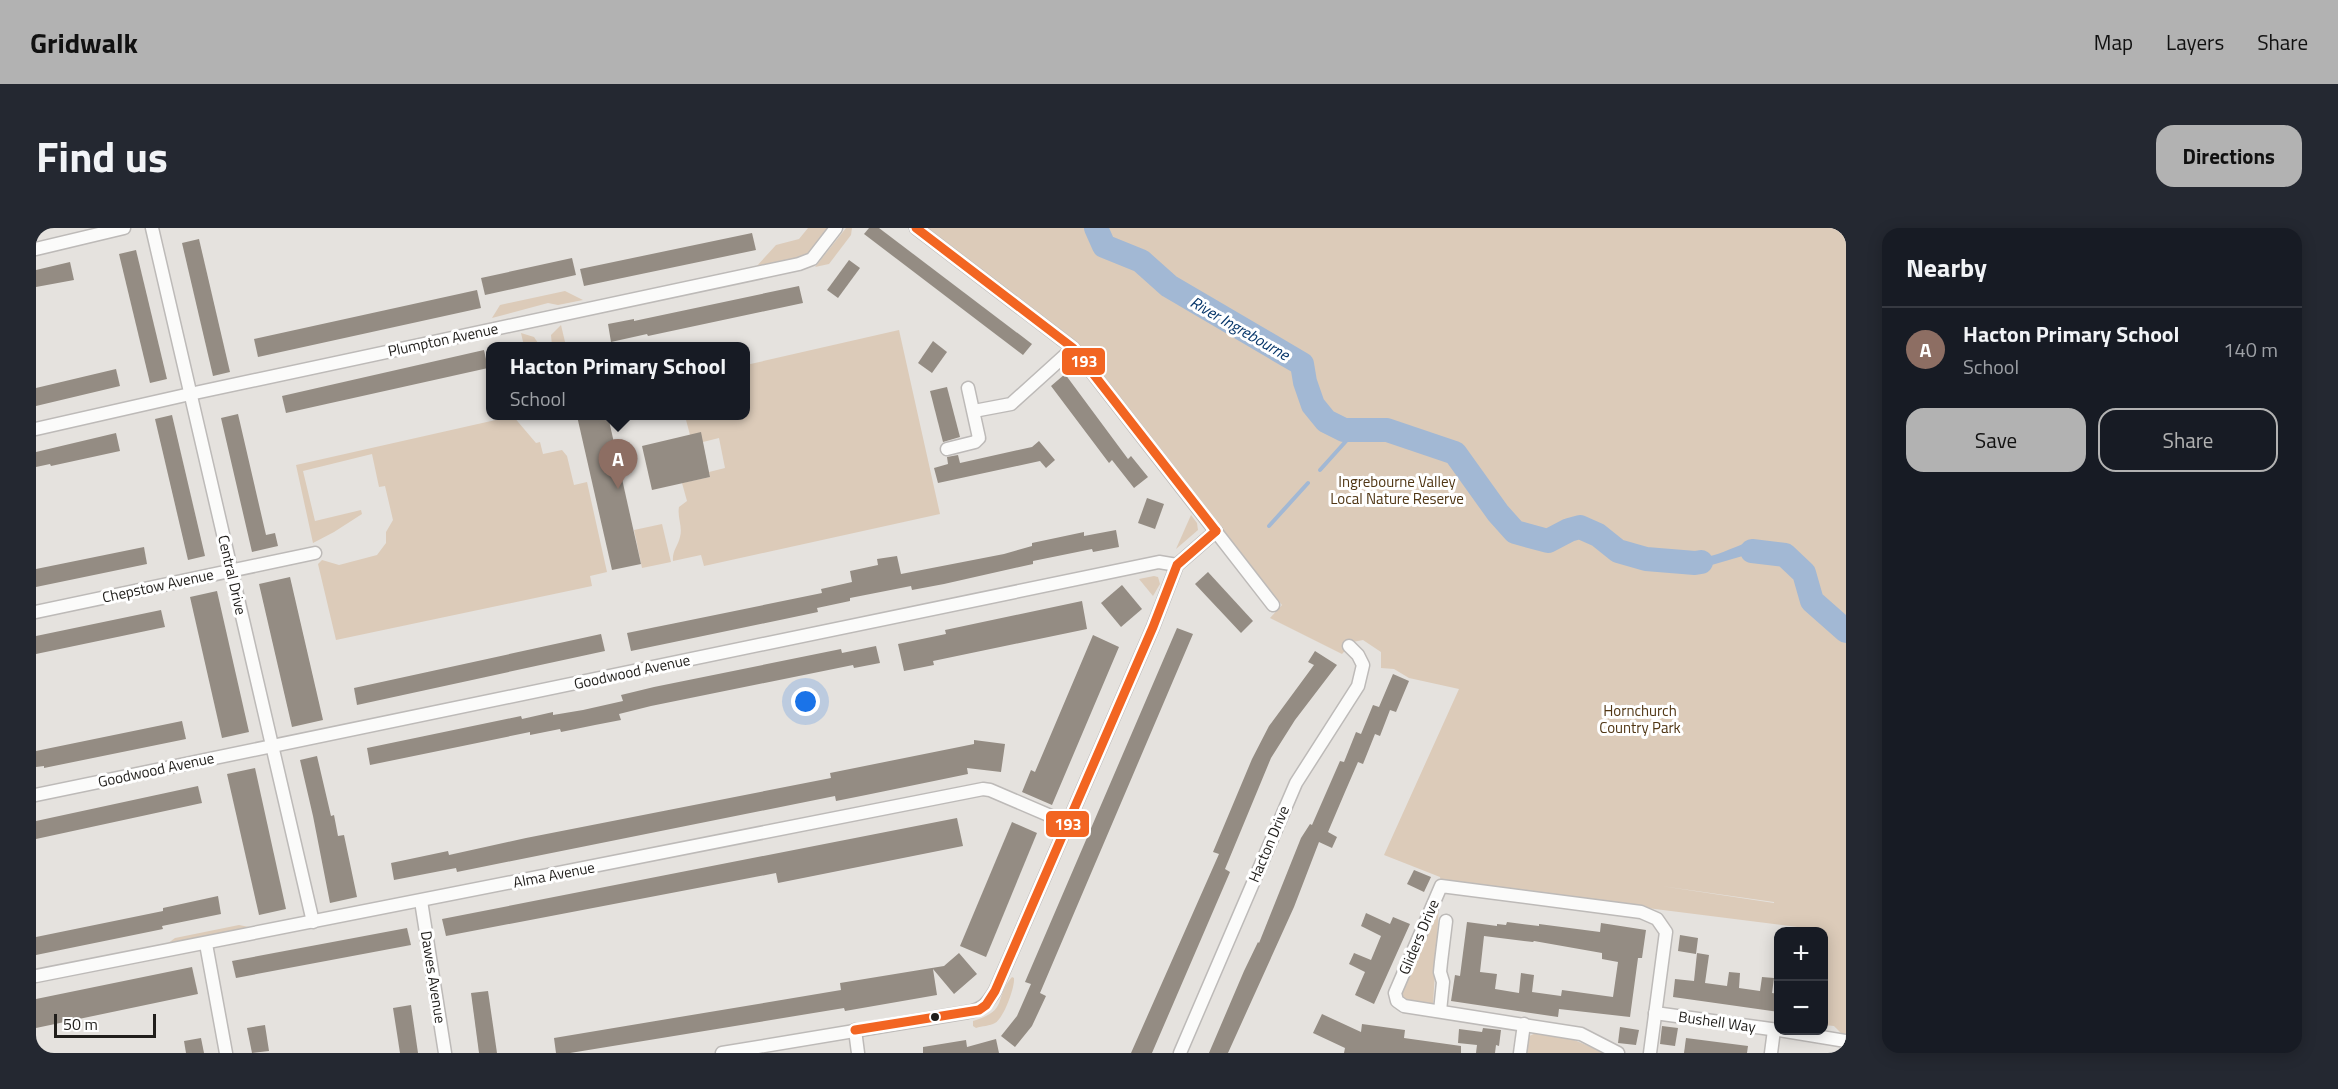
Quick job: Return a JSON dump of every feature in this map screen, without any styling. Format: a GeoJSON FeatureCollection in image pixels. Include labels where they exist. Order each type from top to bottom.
{"type":"FeatureCollection","features":[{"type":"Feature","properties":{"kind":"street"},"geometry":{"type":"LineString","coordinates":[[36,249],[124,228]]}},
{"type":"Feature","properties":{"kind":"street","name":"Central Drive"},"geometry":{"type":"LineString","coordinates":[[152,228],[313,921]]}},
{"type":"Feature","properties":{"kind":"street","name":"Plumpton Avenue"},"geometry":{"type":"LineString","coordinates":[[36,429],[806,262],[812,259],[836,228]]}},
{"type":"Feature","properties":{"kind":"street"},"geometry":{"type":"LineString","coordinates":[[916,228],[1072,348],[1273,605]]}},
{"type":"Feature","properties":{"kind":"street"},"geometry":{"type":"LineString","coordinates":[[974,411],[1011,404],[1072,348]]}},
{"type":"Feature","properties":{"kind":"street"},"geometry":{"type":"LineString","coordinates":[[947,449],[975,442],[979,438],[968,388]]}},
{"type":"Feature","properties":{"kind":"street"},"geometry":{"type":"LineString","coordinates":[[722,1053],[979,1010],[986,1005],[995,991],[1153,627],[1177,565],[1216,531]]}},
{"type":"Feature","properties":{"kind":"street","name":"Chepstow Avenue"},"geometry":{"type":"LineString","coordinates":[[36,612],[315,553]]}},
{"type":"Feature","properties":{"kind":"street","name":"Goodwood Avenue"},"geometry":{"type":"LineString","coordinates":[[36,795],[1159,562],[1177,565]]}},
{"type":"Feature","properties":{"kind":"street","name":"Hacton Drive"},"geometry":{"type":"LineString","coordinates":[[1179,1053],[1296,783],[1358,686],[1363,665],[1359,655],[1350,646]]}},
{"type":"Feature","properties":{"kind":"street","name":"Alma Avenue"},"geometry":{"type":"LineString","coordinates":[[36,976],[983,789],[1067,823]]}},
{"type":"Feature","properties":{"kind":"street","name":"Gliders Drive"},"geometry":{"type":"LineString","coordinates":[[1618,1053],[1581,1034],[1404,1006],[1397,1001],[1395,993],[1441,886],[1641,912],[1658,919],[1666,932],[1655,1013]]}},
{"type":"Feature","properties":{"kind":"street","name":"Dawes Avenue"},"geometry":{"type":"LineString","coordinates":[[422,901],[445,1053]]}},
{"type":"Feature","properties":{"kind":"street"},"geometry":{"type":"LineString","coordinates":[[1440,1011],[1443,982],[1440,972],[1446,921]]}},
{"type":"Feature","properties":{"kind":"street"},"geometry":{"type":"LineString","coordinates":[[206,944],[226,1053]]}},
{"type":"Feature","properties":{"kind":"street"},"geometry":{"type":"LineString","coordinates":[[1650,1053],[1655,1013]]}},
{"type":"Feature","properties":{"kind":"street","name":"Bushell Way"},"geometry":{"type":"LineString","coordinates":[[1655,1013],[1774,1030]]}},
{"type":"Feature","properties":{"kind":"street"},"geometry":{"type":"LineString","coordinates":[[1520,1053],[1524,1024]]}},
{"type":"Feature","properties":{"kind":"street"},"geometry":{"type":"LineString","coordinates":[[855,1030],[858,1053]]}},
{"type":"Feature","properties":{"kind":"street"},"geometry":{"type":"LineString","coordinates":[[1771,1053],[1776,1035]]}},
{"type":"Feature","properties":{"kind":"street","name":"Bushell Way"},"geometry":{"type":"LineString","coordinates":[[1808,1035],[1846,1041]]}},
{"type":"Feature","properties":{"kind":"green space"},"geometry":{"type":"Polygon","coordinates":[[[808,228],[831,228],[808,255],[755,268],[776,245],[799,239],[808,228]]]}},
{"type":"Feature","properties":{"kind":"green space"},"geometry":{"type":"Polygon","coordinates":[[[846,228],[852,228],[851,235],[829,264],[815,267],[846,228]]]}},
{"type":"Feature","properties":{"kind":"green space"},"geometry":{"type":"Polygon","coordinates":[[[926,228],[1846,228],[1846,631],[1812,601],[1804,574],[1785,555],[1744,550],[1746,555],[1784,561],[1800,579],[1806,597],[1846,638],[1846,1034],[1841,1033],[1834,1026],[1828,1025],[1828,927],[1797,927],[1441,882],[1440,877],[1384,855],[1459,689],[1409,678],[1394,669],[1381,668],[1381,652],[1363,640],[1353,642],[1342,654],[1270,618],[1282,605],[1075,343],[926,228]],[[1661,886],[1774,903],[1774,902],[1661,886]]]}},
{"type":"Feature","properties":{"kind":"green space"},"geometry":{"type":"Polygon","coordinates":[[[565,291],[583,300],[558,305],[548,303],[492,318],[500,305],[565,291]]]}},
{"type":"Feature","properties":{"kind":"green space"},"geometry":{"type":"Polygon","coordinates":[[[561,325],[565,342],[552,342],[551,335],[561,325]]]}},
{"type":"Feature","properties":{"kind":"green space"},"geometry":{"type":"Polygon","coordinates":[[[899,330],[940,514],[704,566],[701,555],[673,561],[673,554],[681,533],[679,507],[687,501],[682,483],[710,477],[709,472],[725,468],[719,438],[703,442],[690,435],[686,420],[750,420],[750,364],[899,330]]]}},
{"type":"Feature","properties":{"kind":"green space"},"geometry":{"type":"Polygon","coordinates":[[[521,333],[534,337],[537,342],[523,342],[521,333]]]}},
{"type":"Feature","properties":{"kind":"green space"},"geometry":{"type":"Polygon","coordinates":[[[495,420],[516,420],[536,443],[540,442],[543,454],[562,450],[567,456],[574,485],[587,482],[607,572],[590,576],[592,586],[336,640],[318,564],[322,560],[339,565],[377,555],[386,543],[386,532],[393,520],[385,486],[379,487],[372,454],[303,471],[315,521],[361,510],[362,514],[313,543],[296,465],[495,420]]]}},
{"type":"Feature","properties":{"kind":"green space"},"geometry":{"type":"Polygon","coordinates":[[[1191,515],[1197,523],[1198,530],[1176,549],[1191,515]]]}},
{"type":"Feature","properties":{"kind":"green space"},"geometry":{"type":"Polygon","coordinates":[[[662,524],[671,562],[642,568],[634,530],[662,524]]]}},
{"type":"Feature","properties":{"kind":"green space"},"geometry":{"type":"Polygon","coordinates":[[[1158,577],[1160,584],[1153,596],[1139,579],[1158,577]]]}},
{"type":"Feature","properties":{"kind":"green space"},"geometry":{"type":"Polygon","coordinates":[[[1439,905],[1433,1005],[1407,1002],[1400,995],[1439,905]]]}},
{"type":"Feature","properties":{"kind":"green space"},"geometry":{"type":"Polygon","coordinates":[[[239,925],[249,927],[249,930],[167,944],[175,938],[239,925]]]}},
{"type":"Feature","properties":{"kind":"green space"},"geometry":{"type":"Polygon","coordinates":[[[1012,977],[1014,982],[1011,995],[998,1020],[976,1028],[973,1026],[973,1021],[985,1017],[997,1008],[1006,984],[1012,977]]]}},
{"type":"Feature","properties":{"kind":"green space"},"geometry":{"type":"Polygon","coordinates":[[[1536,1033],[1567,1037],[1605,1053],[1526,1053],[1529,1036],[1536,1033]]]}},
{"type":"Feature","properties":{"kind":"water"},"geometry":{"type":"Polygon","coordinates":[[[1743,544],[1774,547],[1804,573],[1812,601],[1846,631],[1846,638],[1810,602],[1800,579],[1784,561],[1746,555],[1698,569],[1669,563],[1671,554],[1692,558],[1708,557],[1743,544]]]}},
{"type":"Feature","properties":{"kind":"building"},"geometry":{"type":"Polygon","coordinates":[[[869,228],[879,228],[1032,344],[1023,355],[864,234],[869,228]]]}},
{"type":"Feature","properties":{"kind":"building"},"geometry":{"type":"Polygon","coordinates":[[[752,233],[756,250],[584,286],[580,269],[752,233]]]}},
{"type":"Feature","properties":{"kind":"building"},"geometry":{"type":"Polygon","coordinates":[[[199,239],[230,372],[213,376],[182,243],[199,239]]]}},
{"type":"Feature","properties":{"kind":"building"},"geometry":{"type":"Polygon","coordinates":[[[136,250],[167,379],[150,383],[119,254],[136,250]]]}},
{"type":"Feature","properties":{"kind":"building"},"geometry":{"type":"Polygon","coordinates":[[[572,258],[576,275],[485,295],[481,278],[572,258]]]}},
{"type":"Feature","properties":{"kind":"building"},"geometry":{"type":"Polygon","coordinates":[[[849,260],[860,268],[838,298],[827,290],[849,260]]]}},
{"type":"Feature","properties":{"kind":"building"},"geometry":{"type":"Polygon","coordinates":[[[70,262],[74,280],[36,287],[36,270],[70,262]]]}},
{"type":"Feature","properties":{"kind":"building"},"geometry":{"type":"Polygon","coordinates":[[[799,286],[803,303],[611,342],[608,324],[634,319],[634,321],[799,286]]]}},
{"type":"Feature","properties":{"kind":"building"},"geometry":{"type":"Polygon","coordinates":[[[477,290],[481,308],[258,357],[254,339],[477,290]]]}},
{"type":"Feature","properties":{"kind":"building"},"geometry":{"type":"Polygon","coordinates":[[[933,341],[947,352],[932,373],[918,363],[933,341]]]}},
{"type":"Feature","properties":{"kind":"building"},"geometry":{"type":"Polygon","coordinates":[[[484,350],[486,359],[486,368],[286,413],[282,396],[484,350]]]}},
{"type":"Feature","properties":{"kind":"building"},"geometry":{"type":"Polygon","coordinates":[[[116,369],[120,386],[36,406],[36,388],[116,369]]]}},
{"type":"Feature","properties":{"kind":"building"},"geometry":{"type":"Polygon","coordinates":[[[1065,374],[1128,459],[1131,456],[1148,477],[1134,488],[1112,460],[1109,463],[1051,386],[1065,374]]]}},
{"type":"Feature","properties":{"kind":"building"},"geometry":{"type":"Polygon","coordinates":[[[947,387],[960,437],[943,442],[930,391],[947,387]]]}},
{"type":"Feature","properties":{"kind":"building"},"geometry":{"type":"Polygon","coordinates":[[[238,414],[266,535],[275,533],[278,546],[252,552],[221,418],[238,414]]]}},
{"type":"Feature","properties":{"kind":"building"},"geometry":{"type":"Polygon","coordinates":[[[172,415],[205,556],[188,560],[155,419],[172,415]]]}},
{"type":"Feature","properties":{"kind":"building"},"geometry":{"type":"Polygon","coordinates":[[[578,420],[609,420],[641,564],[612,570],[578,420]]]}},
{"type":"Feature","properties":{"kind":"building"},"geometry":{"type":"Polygon","coordinates":[[[701,432],[710,477],[652,490],[642,446],[701,432]]]}},
{"type":"Feature","properties":{"kind":"building"},"geometry":{"type":"Polygon","coordinates":[[[116,433],[120,451],[51,466],[50,464],[36,467],[36,452],[116,433]]]}},
{"type":"Feature","properties":{"kind":"building"},"geometry":{"type":"Polygon","coordinates":[[[1039,441],[1055,460],[1046,468],[1040,461],[938,483],[934,468],[948,464],[947,457],[958,455],[960,463],[1032,447],[1039,441]]]}},
{"type":"Feature","properties":{"kind":"building"},"geometry":{"type":"Polygon","coordinates":[[[1147,498],[1164,504],[1155,529],[1138,523],[1147,498]]]}},
{"type":"Feature","properties":{"kind":"building"},"geometry":{"type":"Polygon","coordinates":[[[1116,530],[1119,547],[1093,552],[1092,549],[1033,561],[1033,564],[944,584],[912,590],[911,586],[850,598],[850,601],[817,608],[818,612],[631,651],[627,633],[822,593],[821,589],[852,582],[850,571],[878,565],[877,559],[897,556],[901,574],[1004,554],[1032,546],[1032,543],[1084,532],[1084,536],[1116,530]]]}},
{"type":"Feature","properties":{"kind":"building"},"geometry":{"type":"Polygon","coordinates":[[[144,547],[147,564],[36,587],[36,569],[144,547]]]}},
{"type":"Feature","properties":{"kind":"building"},"geometry":{"type":"Polygon","coordinates":[[[1208,572],[1253,621],[1241,633],[1195,584],[1208,572]]]}},
{"type":"Feature","properties":{"kind":"building"},"geometry":{"type":"Polygon","coordinates":[[[290,577],[323,720],[292,727],[259,584],[290,577]]]}},
{"type":"Feature","properties":{"kind":"building"},"geometry":{"type":"Polygon","coordinates":[[[1122,585],[1142,609],[1121,627],[1101,603],[1122,585]]]}},
{"type":"Feature","properties":{"kind":"building"},"geometry":{"type":"Polygon","coordinates":[[[217,591],[249,732],[222,738],[190,597],[217,591]]]}},
{"type":"Feature","properties":{"kind":"building"},"geometry":{"type":"Polygon","coordinates":[[[1082,601],[1087,629],[933,661],[934,665],[904,671],[898,644],[946,634],[945,630],[1082,601]]]}},
{"type":"Feature","properties":{"kind":"building"},"geometry":{"type":"Polygon","coordinates":[[[161,610],[165,627],[36,654],[36,636],[161,610]]]}},
{"type":"Feature","properties":{"kind":"building"},"geometry":{"type":"Polygon","coordinates":[[[1177,628],[1193,634],[1040,993],[1046,996],[1032,1026],[1015,1047],[1001,1036],[1017,1016],[1031,984],[1025,982],[1177,628]]]}},
{"type":"Feature","properties":{"kind":"building"},"geometry":{"type":"Polygon","coordinates":[[[601,634],[605,651],[357,705],[354,688],[601,634]]]}},
{"type":"Feature","properties":{"kind":"building"},"geometry":{"type":"Polygon","coordinates":[[[1093,635],[1119,647],[1052,805],[1022,792],[1031,770],[1035,772],[1093,635]]]}},
{"type":"Feature","properties":{"kind":"building"},"geometry":{"type":"Polygon","coordinates":[[[876,646],[880,663],[854,668],[853,665],[651,706],[619,714],[621,720],[561,732],[560,729],[530,735],[530,732],[370,765],[367,748],[521,716],[522,719],[553,712],[553,715],[583,710],[623,701],[621,695],[654,687],[841,649],[842,653],[876,646]]]}},
{"type":"Feature","properties":{"kind":"building"},"geometry":{"type":"Polygon","coordinates":[[[1315,651],[1337,665],[1295,720],[1271,758],[1225,869],[1230,872],[1152,1053],[1131,1053],[1219,854],[1213,852],[1252,759],[1269,726],[1314,665],[1308,662],[1315,651]]]}},
{"type":"Feature","properties":{"kind":"building"},"geometry":{"type":"Polygon","coordinates":[[[1393,674],[1409,681],[1396,712],[1390,710],[1380,736],[1375,734],[1363,764],[1358,762],[1328,832],[1337,837],[1332,848],[1319,842],[1294,907],[1228,1053],[1209,1053],[1244,971],[1259,943],[1301,838],[1310,824],[1312,825],[1340,761],[1344,762],[1356,732],[1361,734],[1373,705],[1379,707],[1393,674]]]}},
{"type":"Feature","properties":{"kind":"building"},"geometry":{"type":"Polygon","coordinates":[[[182,721],[186,739],[44,768],[44,766],[36,767],[36,751],[182,721]]]}},
{"type":"Feature","properties":{"kind":"building"},"geometry":{"type":"Polygon","coordinates":[[[974,740],[1005,744],[1001,772],[967,768],[968,774],[836,801],[835,796],[457,872],[456,868],[394,880],[391,863],[448,851],[449,855],[831,778],[830,773],[974,744],[974,740]]]}},
{"type":"Feature","properties":{"kind":"building"},"geometry":{"type":"Polygon","coordinates":[[[317,756],[331,816],[334,815],[338,836],[344,835],[357,897],[330,903],[300,760],[317,756]]]}},
{"type":"Feature","properties":{"kind":"building"},"geometry":{"type":"Polygon","coordinates":[[[255,768],[286,909],[259,915],[227,774],[255,768]]]}},
{"type":"Feature","properties":{"kind":"building"},"geometry":{"type":"Polygon","coordinates":[[[198,786],[202,803],[36,839],[36,821],[198,786]]]}},
{"type":"Feature","properties":{"kind":"building"},"geometry":{"type":"Polygon","coordinates":[[[957,818],[963,846],[778,883],[776,873],[446,936],[442,919],[957,818]]]}},
{"type":"Feature","properties":{"kind":"building"},"geometry":{"type":"Polygon","coordinates":[[[1012,822],[1037,833],[986,957],[960,946],[1012,822]]]}},
{"type":"Feature","properties":{"kind":"building"},"geometry":{"type":"Polygon","coordinates":[[[1414,870],[1431,877],[1424,892],[1407,884],[1414,870]]]}},
{"type":"Feature","properties":{"kind":"building"},"geometry":{"type":"Polygon","coordinates":[[[218,896],[221,914],[162,926],[163,929],[36,955],[36,937],[163,911],[163,908],[218,896]]]}},
{"type":"Feature","properties":{"kind":"building"},"geometry":{"type":"Polygon","coordinates":[[[1366,913],[1390,924],[1393,917],[1410,924],[1374,1004],[1355,995],[1365,972],[1349,964],[1354,953],[1371,960],[1381,936],[1361,926],[1366,913]]]}},
{"type":"Feature","properties":{"kind":"building"},"geometry":{"type":"Polygon","coordinates":[[[1467,922],[1497,926],[1497,924],[1506,925],[1507,922],[1539,926],[1539,924],[1600,932],[1601,923],[1646,930],[1642,958],[1638,958],[1630,1017],[1559,1009],[1558,1017],[1451,1001],[1455,975],[1460,976],[1467,922]],[[1484,936],[1480,972],[1497,974],[1495,989],[1519,993],[1521,973],[1534,975],[1532,992],[1561,996],[1562,990],[1613,997],[1618,962],[1602,959],[1602,953],[1484,936]]]}},
{"type":"Feature","properties":{"kind":"building"},"geometry":{"type":"Polygon","coordinates":[[[407,928],[411,945],[236,978],[232,961],[407,928]]]}},
{"type":"Feature","properties":{"kind":"building"},"geometry":{"type":"Polygon","coordinates":[[[1680,935],[1698,938],[1696,954],[1678,951],[1680,935]]]}},
{"type":"Feature","properties":{"kind":"building"},"geometry":{"type":"Polygon","coordinates":[[[959,953],[977,974],[954,994],[933,969],[937,995],[570,1053],[556,1053],[554,1038],[841,990],[840,983],[944,966],[959,953]]]}},
{"type":"Feature","properties":{"kind":"building"},"geometry":{"type":"Polygon","coordinates":[[[1697,953],[1709,955],[1705,983],[1727,986],[1729,972],[1740,973],[1739,988],[1760,991],[1762,977],[1774,978],[1772,993],[1774,993],[1774,1011],[1673,997],[1675,979],[1694,981],[1697,953]]]}},
{"type":"Feature","properties":{"kind":"building"},"geometry":{"type":"Polygon","coordinates":[[[192,967],[198,994],[36,1028],[36,999],[192,967]]]}},
{"type":"Feature","properties":{"kind":"building"},"geometry":{"type":"Polygon","coordinates":[[[488,991],[497,1053],[479,1053],[471,993],[488,991]]]}},
{"type":"Feature","properties":{"kind":"building"},"geometry":{"type":"Polygon","coordinates":[[[411,1005],[418,1053],[400,1053],[393,1008],[411,1005]]]}},
{"type":"Feature","properties":{"kind":"building"},"geometry":{"type":"Polygon","coordinates":[[[1322,1014],[1361,1032],[1362,1024],[1405,1030],[1404,1038],[1461,1046],[1461,1053],[1344,1053],[1345,1048],[1313,1033],[1322,1014]]]}},
{"type":"Feature","properties":{"kind":"building"},"geometry":{"type":"Polygon","coordinates":[[[265,1025],[269,1051],[252,1053],[247,1028],[265,1025]]]}},
{"type":"Feature","properties":{"kind":"building"},"geometry":{"type":"Polygon","coordinates":[[[1662,1026],[1678,1028],[1675,1046],[1660,1044],[1662,1026]]]}},
{"type":"Feature","properties":{"kind":"building"},"geometry":{"type":"Polygon","coordinates":[[[1620,1027],[1639,1030],[1636,1045],[1618,1043],[1620,1027]]]}},
{"type":"Feature","properties":{"kind":"building"},"geometry":{"type":"Polygon","coordinates":[[[1483,1028],[1501,1030],[1499,1046],[1496,1045],[1495,1053],[1476,1053],[1477,1045],[1458,1043],[1459,1029],[1482,1032],[1483,1028]]]}},
{"type":"Feature","properties":{"kind":"building"},"geometry":{"type":"Polygon","coordinates":[[[201,1038],[204,1053],[186,1053],[184,1041],[201,1038]]]}},
{"type":"Feature","properties":{"kind":"building"},"geometry":{"type":"Polygon","coordinates":[[[1686,1038],[1748,1046],[1747,1053],[1684,1053],[1686,1038]]]}},
{"type":"Feature","properties":{"kind":"building"},"geometry":{"type":"Polygon","coordinates":[[[996,1039],[999,1053],[923,1053],[923,1047],[966,1040],[967,1047],[996,1039]]]}},
{"type":"Feature","properties":{"kind":"waterway","name":"River Ingrebourne"},"geometry":{"type":"LineString","coordinates":[[1096,228],[1104,246],[1141,261],[1169,286],[1302,364],[1313,405],[1326,421],[1344,430],[1387,430],[1455,453],[1498,513],[1515,532],[1548,541],[1580,527],[1598,535],[1618,551],[1646,559],[1701,562]]}},
{"type":"Feature","properties":{"kind":"waterway"},"geometry":{"type":"LineString","coordinates":[[1320,470],[1356,430]]}},
{"type":"Feature","properties":{"kind":"waterway"},"geometry":{"type":"LineString","coordinates":[[1269,526],[1308,483]]}},
{"type":"Feature","properties":{"kind":"waterway","name":"River Ingrebourne"},"geometry":{"type":"LineString","coordinates":[[1752,551],[1785,555],[1804,573],[1812,601],[1846,631]]}},
{"type":"Feature","properties":{"kind":"transit line","name":"193"},"geometry":{"type":"LineString","coordinates":[[916,228],[1073,348],[1216,531]]}},
{"type":"Feature","properties":{"kind":"transit line","name":"193"},"geometry":{"type":"LineString","coordinates":[[855,1030],[979,1010],[986,1005],[995,991],[1153,627],[1177,565],[1216,531]]}},
{"type":"Feature","properties":{"kind":"place","name":"Hacton Primary School"},"geometry":{"type":"Point","coordinates":[618,489]}},
{"type":"Feature","properties":{"kind":"park label","name":"Ingrebourne Valley Local Nature Reserve"},"geometry":{"type":"Point","coordinates":[1397,490]}},
{"type":"Feature","properties":{"kind":"park label","name":"Hornchurch Country Park"},"geometry":{"type":"Point","coordinates":[1640,720]}}]}
